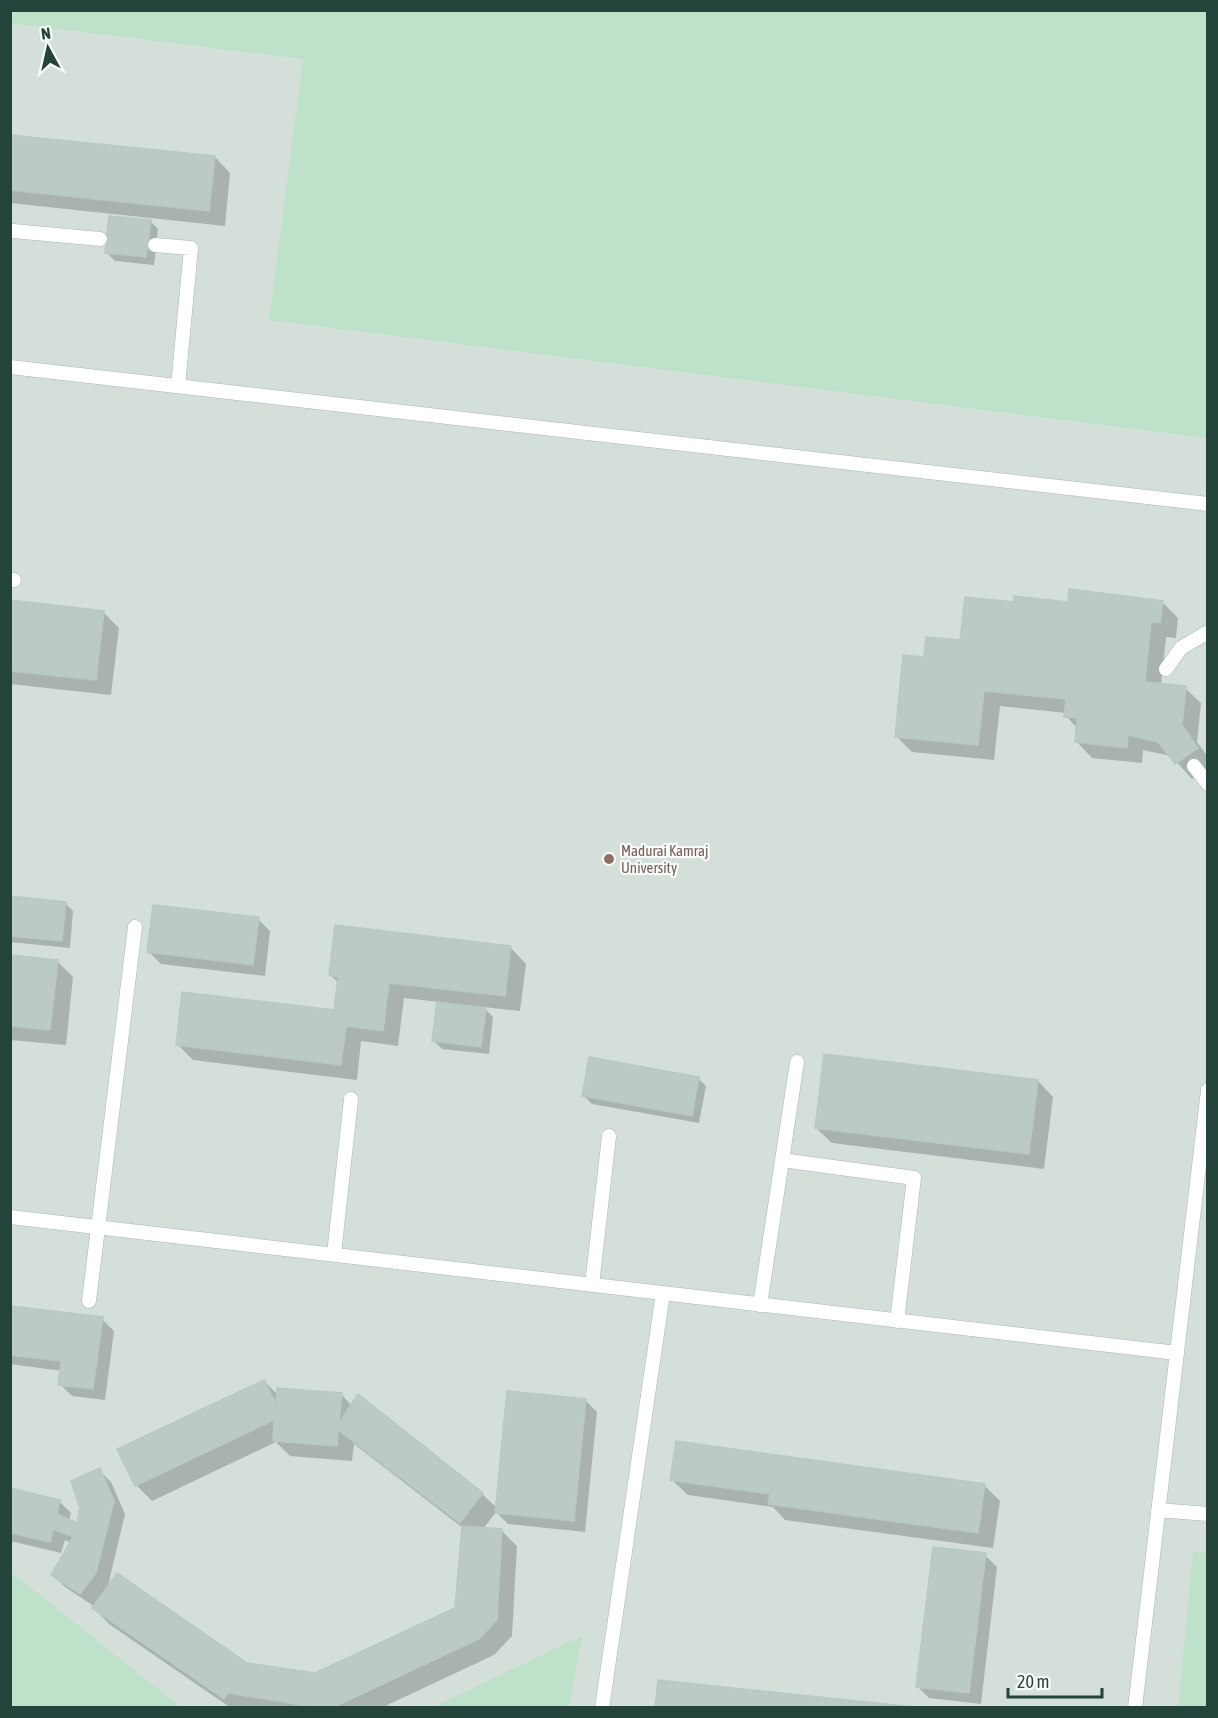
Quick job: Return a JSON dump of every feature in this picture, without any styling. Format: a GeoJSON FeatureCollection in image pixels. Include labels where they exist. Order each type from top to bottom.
{"type":"FeatureCollection","features":[{"type":"Feature","properties":{"kind":"lane"},"geometry":{"type":"LineString","coordinates":[[13,231],[100,239]]}},
{"type":"Feature","properties":{"kind":"lane"},"geometry":{"type":"LineString","coordinates":[[155,244],[191,248],[178,386]]}},
{"type":"Feature","properties":{"kind":"lane"},"geometry":{"type":"LineString","coordinates":[[10,367],[1208,504]]}},
{"type":"Feature","properties":{"kind":"lane"},"geometry":{"type":"LineString","coordinates":[[1166,669],[1181,648],[1208,632]]}},
{"type":"Feature","properties":{"kind":"lane"},"geometry":{"type":"LineString","coordinates":[[1194,766],[1208,784]]}},
{"type":"Feature","properties":{"kind":"lane"},"geometry":{"type":"LineString","coordinates":[[89,1301],[135,927]]}},
{"type":"Feature","properties":{"kind":"lane"},"geometry":{"type":"LineString","coordinates":[[760,1305],[797,1062]]}},
{"type":"Feature","properties":{"kind":"lane"},"geometry":{"type":"LineString","coordinates":[[1135,1707],[1208,1090]]}},
{"type":"Feature","properties":{"kind":"lane"},"geometry":{"type":"LineString","coordinates":[[334,1254],[351,1099]]}},
{"type":"Feature","properties":{"kind":"lane"},"geometry":{"type":"LineString","coordinates":[[592,1285],[609,1136]]}},
{"type":"Feature","properties":{"kind":"lane"},"geometry":{"type":"LineString","coordinates":[[782,1160],[914,1178],[897,1321]]}},
{"type":"Feature","properties":{"kind":"lane"},"geometry":{"type":"LineString","coordinates":[[10,1217],[1177,1353]]}},
{"type":"Feature","properties":{"kind":"lane"},"geometry":{"type":"LineString","coordinates":[[603,1707],[663,1293]]}},
{"type":"Feature","properties":{"kind":"lane"},"geometry":{"type":"LineString","coordinates":[[1158,1510],[1208,1514]]}},
{"type":"Feature","properties":{"kind":"shaded area","name":"Madurai Kamraj University"},"geometry":{"type":"Polygon","coordinates":[[[11,11],[1207,11],[1207,1707],[11,1707],[11,11]]]}},
{"type":"Feature","properties":{"kind":"green space"},"geometry":{"type":"Polygon","coordinates":[[[11,10],[1207,11],[1207,438],[269,320],[303,59],[11,23],[11,10]]]}},
{"type":"Feature","properties":{"kind":"green space"},"geometry":{"type":"Polygon","coordinates":[[[1193,1552],[1207,1553],[1207,1707],[1178,1707],[1193,1552]]]}},
{"type":"Feature","properties":{"kind":"green space"},"geometry":{"type":"Polygon","coordinates":[[[11,1572],[180,1707],[11,1707],[11,1572]]]}},
{"type":"Feature","properties":{"kind":"green space"},"geometry":{"type":"Polygon","coordinates":[[[582,1636],[569,1707],[433,1707],[582,1636]]]}},
{"type":"Feature","properties":{"kind":"building"},"geometry":{"type":"Polygon","coordinates":[[[10,135],[215,156],[209,211],[10,190],[10,135]]]}},
{"type":"Feature","properties":{"kind":"building"},"geometry":{"type":"Polygon","coordinates":[[[109,216],[151,220],[146,257],[105,253],[109,216]]]}},
{"type":"Feature","properties":{"kind":"building"},"geometry":{"type":"Polygon","coordinates":[[[1069,589],[1163,601],[1160,623],[1151,622],[1145,682],[1186,686],[1182,725],[1198,748],[1175,764],[1158,742],[1128,735],[1127,748],[1075,742],[1077,718],[1064,717],[1066,699],[984,691],[978,745],[895,737],[903,655],[924,657],[926,637],[960,640],[965,597],[1014,602],[1014,596],[1068,602],[1069,589]]]}},
{"type":"Feature","properties":{"kind":"building"},"geometry":{"type":"Polygon","coordinates":[[[10,600],[104,611],[96,680],[10,671],[10,600]]]}},
{"type":"Feature","properties":{"kind":"building"},"geometry":{"type":"Polygon","coordinates":[[[10,896],[66,902],[62,941],[10,936],[10,896]]]}},
{"type":"Feature","properties":{"kind":"building"},"geometry":{"type":"Polygon","coordinates":[[[153,905],[259,917],[253,965],[147,952],[153,905]]]}},
{"type":"Feature","properties":{"kind":"building"},"geometry":{"type":"Polygon","coordinates":[[[335,925],[511,946],[505,996],[389,983],[383,1031],[346,1026],[341,1065],[176,1045],[182,992],[334,1010],[338,977],[329,975],[335,925]]]}},
{"type":"Feature","properties":{"kind":"building"},"geometry":{"type":"Polygon","coordinates":[[[10,955],[58,960],[50,1030],[10,1026],[10,955]]]}},
{"type":"Feature","properties":{"kind":"building"},"geometry":{"type":"Polygon","coordinates":[[[437,1002],[486,1008],[481,1047],[432,1041],[437,1002]]]}},
{"type":"Feature","properties":{"kind":"building"},"geometry":{"type":"Polygon","coordinates":[[[824,1054],[1038,1080],[1029,1154],[815,1128],[824,1054]]]}},
{"type":"Feature","properties":{"kind":"building"},"geometry":{"type":"Polygon","coordinates":[[[589,1057],[699,1077],[692,1116],[582,1096],[589,1057]]]}},
{"type":"Feature","properties":{"kind":"building"},"geometry":{"type":"Polygon","coordinates":[[[10,1306],[103,1317],[93,1389],[58,1385],[61,1361],[10,1355],[10,1306]]]}},
{"type":"Feature","properties":{"kind":"building"},"geometry":{"type":"Polygon","coordinates":[[[264,1380],[276,1404],[277,1388],[342,1393],[339,1423],[358,1394],[483,1493],[460,1523],[338,1430],[337,1446],[273,1441],[274,1420],[135,1486],[117,1449],[264,1380]]]}},
{"type":"Feature","properties":{"kind":"building"},"geometry":{"type":"Polygon","coordinates":[[[507,1391],[586,1399],[574,1521],[495,1513],[507,1391]]]}},
{"type":"Feature","properties":{"kind":"building"},"geometry":{"type":"Polygon","coordinates":[[[676,1441],[985,1484],[978,1533],[768,1504],[770,1494],[670,1480],[676,1441]]]}},
{"type":"Feature","properties":{"kind":"building"},"geometry":{"type":"Polygon","coordinates":[[[100,1468],[114,1501],[96,1573],[80,1594],[51,1575],[73,1537],[53,1529],[50,1542],[10,1533],[10,1488],[60,1500],[57,1514],[77,1523],[80,1508],[71,1481],[100,1468]]]}},
{"type":"Feature","properties":{"kind":"building"},"geometry":{"type":"Polygon","coordinates":[[[462,1526],[502,1529],[497,1620],[479,1639],[332,1708],[319,1708],[228,1693],[224,1699],[92,1608],[117,1573],[247,1663],[315,1673],[455,1608],[462,1526]]]}},
{"type":"Feature","properties":{"kind":"building"},"geometry":{"type":"Polygon","coordinates":[[[933,1547],[986,1553],[969,1693],[916,1687],[933,1547]]]}},
{"type":"Feature","properties":{"kind":"building"},"geometry":{"type":"Polygon","coordinates":[[[658,1680],[924,1708],[655,1708],[658,1680]]]}},
{"type":"Feature","properties":{"kind":"place","name":"Madurai Kamraj University"},"geometry":{"type":"Point","coordinates":[609,859]}}]}
